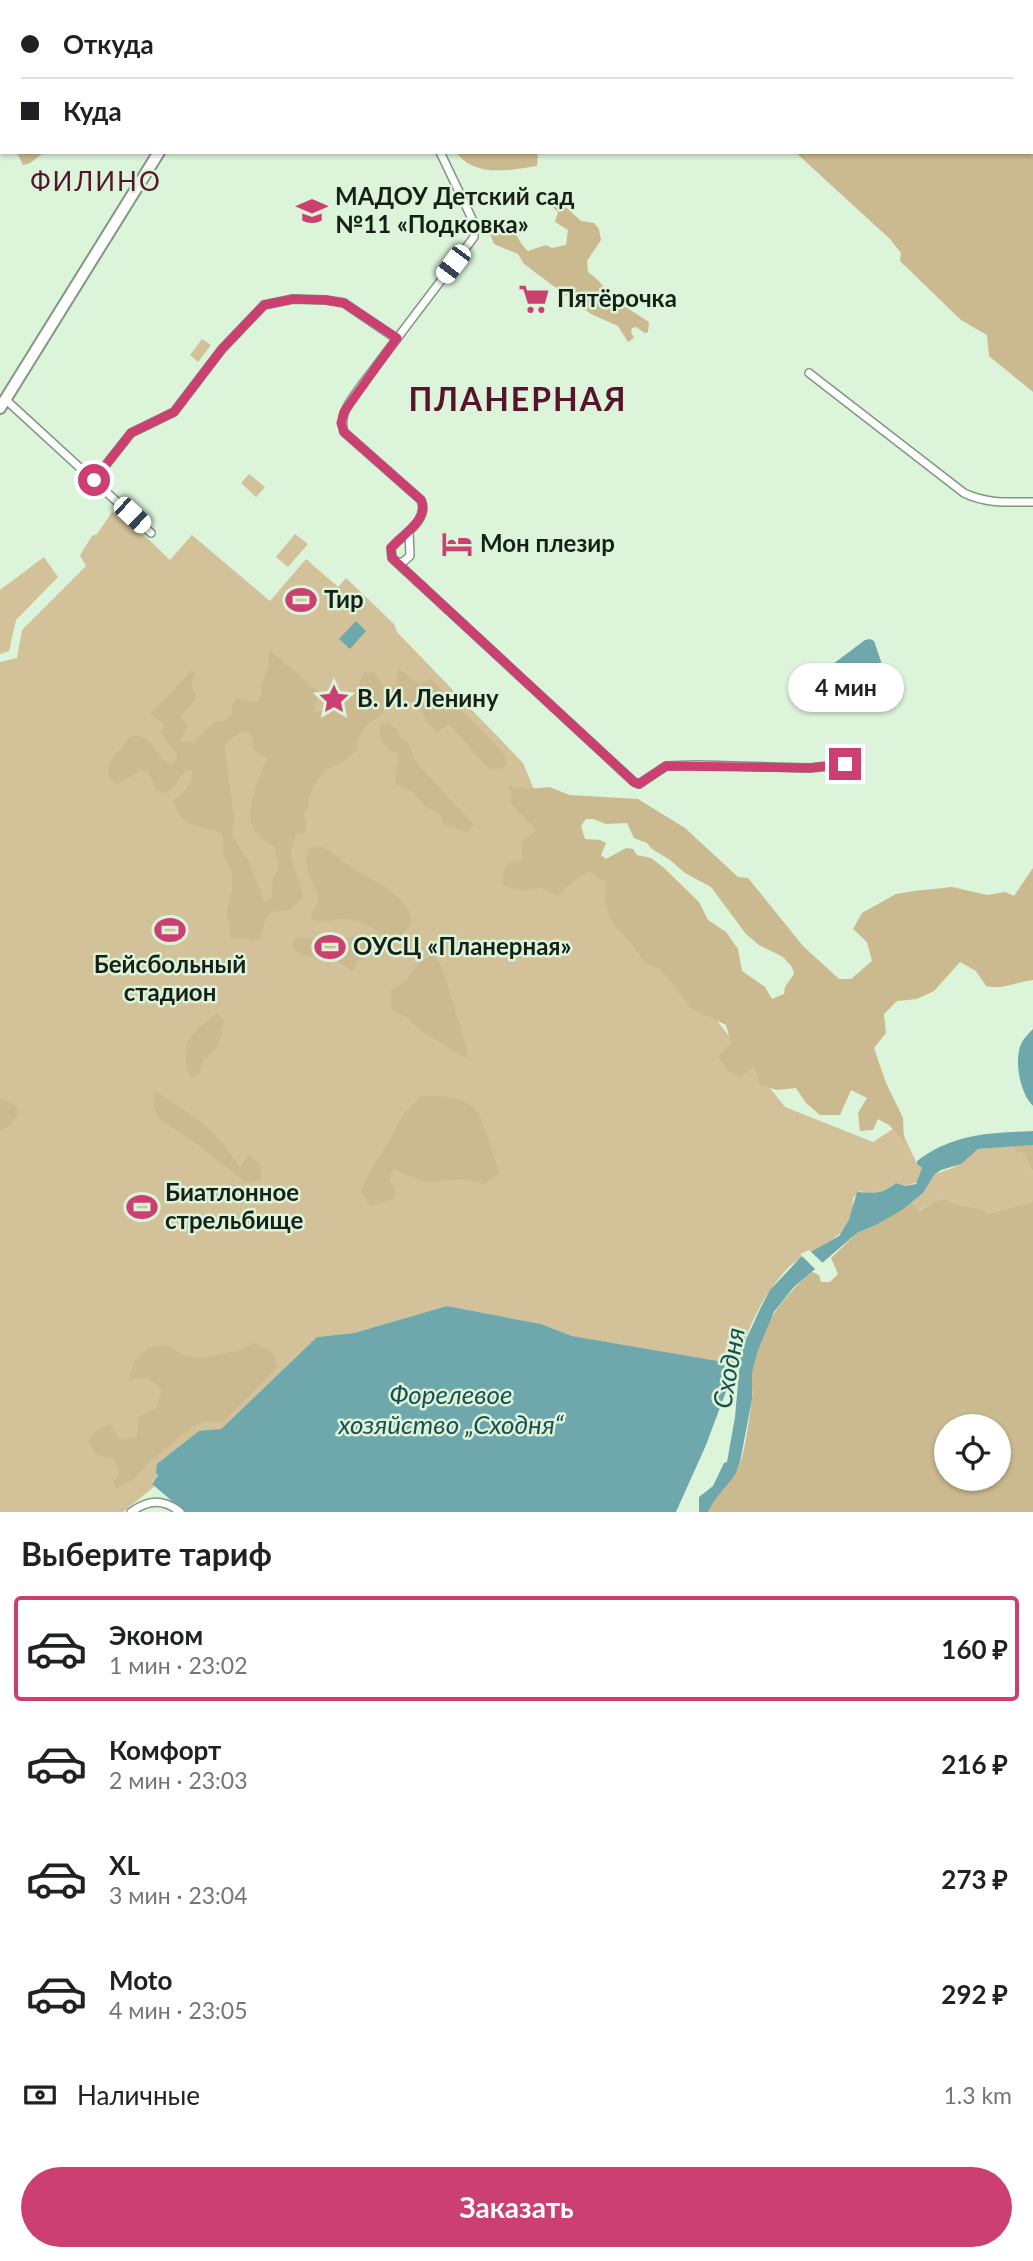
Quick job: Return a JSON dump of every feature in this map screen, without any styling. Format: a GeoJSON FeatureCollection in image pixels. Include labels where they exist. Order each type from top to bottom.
{"type":"FeatureCollection","features":[{"type":"Feature","properties":{"kind":"main road"},"geometry":{"type":"LineString","coordinates":[[3,404],[158,154]]}},
{"type":"Feature","properties":{"kind":"street"},"geometry":{"type":"LineString","coordinates":[[441,154],[474,223],[474,237],[344,412],[341,423],[344,432],[421,500],[424,509],[409,532],[390,551],[394,560],[634,782],[639,784],[666,766],[810,768],[845,764]]}},
{"type":"Feature","properties":{"kind":"street"},"geometry":{"type":"LineString","coordinates":[[94,480],[131,433],[174,412],[222,349],[264,305],[293,299],[344,303],[397,338]]}},
{"type":"Feature","properties":{"kind":"street"},"geometry":{"type":"LineString","coordinates":[[809,373],[964,493],[980,500],[999,503],[1033,502]]}},
{"type":"Feature","properties":{"kind":"street"},"geometry":{"type":"LineString","coordinates":[[3,404],[94,480],[151,533]]}},
{"type":"Feature","properties":{"kind":"street"},"geometry":{"type":"LineString","coordinates":[[406,572],[406,561],[410,556],[409,532]]}},
{"type":"Feature","properties":{"kind":"street"},"geometry":{"type":"LineString","coordinates":[[395,544],[401,542],[409,547]]}},
{"type":"Feature","properties":{"kind":"street"},"geometry":{"type":"LineString","coordinates":[[394,560],[406,561]]}},
{"type":"Feature","properties":{"kind":"street"},"geometry":{"type":"LineString","coordinates":[[131,1512],[139,1506],[157,1501],[180,1512]]}},
{"type":"Feature","properties":{"kind":"shaded area"},"geometry":{"type":"Polygon","coordinates":[[[18,154],[42,154],[30,163],[23,165],[18,154]]]}},
{"type":"Feature","properties":{"kind":"shaded area"},"geometry":{"type":"Polygon","coordinates":[[[458,154],[538,154],[537,166],[505,170],[483,169],[458,154]]]}},
{"type":"Feature","properties":{"kind":"shaded area"},"geometry":{"type":"Polygon","coordinates":[[[797,154],[1033,154],[1033,392],[989,356],[987,335],[961,320],[900,261],[901,253],[890,239],[797,154]]]}},
{"type":"Feature","properties":{"kind":"shaded area"},"geometry":{"type":"Polygon","coordinates":[[[556,198],[581,221],[594,223],[599,229],[601,240],[587,261],[588,272],[613,299],[649,322],[648,332],[632,328],[634,338],[628,342],[618,326],[591,314],[524,264],[518,254],[494,244],[490,234],[500,220],[513,229],[528,251],[546,245],[552,248],[566,245],[568,230],[555,222],[558,212],[550,205],[550,201],[556,198]]]}},
{"type":"Feature","properties":{"kind":"shaded area"},"geometry":{"type":"Polygon","coordinates":[[[202,339],[211,345],[198,362],[190,355],[202,339]]]}},
{"type":"Feature","properties":{"kind":"shaded area"},"geometry":{"type":"Polygon","coordinates":[[[249,474],[265,487],[256,497],[241,483],[249,474]]]}},
{"type":"Feature","properties":{"kind":"shaded area","name":"ОУСЦ «Планерная»"},"geometry":{"type":"Polygon","coordinates":[[[112,512],[117,515],[121,513],[170,560],[192,535],[270,601],[306,559],[338,587],[346,578],[394,624],[397,632],[523,763],[533,787],[785,1107],[873,1142],[899,1125],[917,1164],[922,1168],[918,1182],[905,1186],[896,1183],[875,1193],[860,1191],[853,1198],[848,1224],[840,1233],[787,1269],[770,1290],[750,1327],[740,1366],[572,1336],[541,1324],[447,1306],[354,1333],[317,1337],[221,1429],[199,1432],[158,1470],[152,1483],[155,1486],[123,1512],[0,1512],[0,662],[17,658],[22,630],[86,566],[80,555],[112,512]]]}},
{"type":"Feature","properties":{"kind":"shaded area"},"geometry":{"type":"Polygon","coordinates":[[[295,534],[308,544],[288,567],[276,557],[295,534]]]}},
{"type":"Feature","properties":{"kind":"shaded area"},"geometry":{"type":"Polygon","coordinates":[[[44,557],[58,577],[16,620],[9,651],[0,654],[0,590],[44,557]]]}},
{"type":"Feature","properties":{"kind":"shaded area"},"geometry":{"type":"Polygon","coordinates":[[[269,650],[321,694],[315,702],[314,711],[336,706],[346,699],[356,690],[364,672],[374,673],[386,688],[396,686],[398,668],[419,684],[431,679],[505,755],[506,765],[502,769],[489,769],[449,724],[438,732],[427,722],[418,706],[406,702],[387,703],[382,713],[362,731],[354,753],[324,772],[311,791],[309,806],[303,814],[305,832],[296,835],[291,852],[303,898],[289,910],[270,912],[265,920],[261,938],[252,941],[250,938],[231,939],[227,910],[232,891],[232,873],[223,855],[223,835],[185,821],[176,809],[174,799],[188,787],[192,769],[184,772],[174,788],[166,793],[157,791],[149,773],[141,770],[117,784],[109,778],[109,765],[129,737],[138,736],[149,742],[161,757],[172,764],[178,756],[161,733],[165,724],[150,714],[191,671],[196,672],[192,688],[197,697],[181,718],[188,727],[179,741],[193,742],[215,722],[225,721],[232,715],[232,706],[238,697],[256,703],[262,696],[261,686],[268,669],[269,650]],[[248,731],[239,733],[224,745],[234,818],[232,836],[249,861],[264,902],[272,897],[273,878],[279,869],[274,847],[257,834],[251,821],[254,793],[268,759],[252,748],[253,739],[248,731]]]}},
{"type":"Feature","properties":{"kind":"shaded area"},"geometry":{"type":"Polygon","coordinates":[[[389,723],[397,729],[400,737],[408,742],[414,760],[474,825],[467,832],[443,824],[441,815],[424,805],[412,791],[396,783],[399,755],[384,743],[380,731],[380,725],[389,723]]]}},
{"type":"Feature","properties":{"kind":"shaded area"},"geometry":{"type":"Polygon","coordinates":[[[507,786],[527,789],[550,787],[569,795],[638,799],[685,828],[738,877],[748,878],[803,946],[839,979],[851,979],[872,961],[867,942],[853,929],[862,913],[896,894],[914,891],[952,887],[987,895],[1005,892],[1014,896],[1033,868],[1033,980],[1004,986],[986,986],[976,971],[960,962],[934,991],[917,999],[897,1001],[884,1014],[886,1033],[874,1048],[886,1083],[903,1118],[904,1141],[889,1125],[878,1119],[873,1130],[860,1131],[858,1113],[867,1098],[851,1090],[840,1115],[820,1115],[806,1103],[796,1088],[777,1090],[760,1085],[754,1067],[739,1077],[729,1071],[718,1057],[731,1043],[726,1025],[692,1009],[661,970],[644,962],[610,919],[605,901],[605,882],[589,871],[558,895],[540,888],[521,891],[503,885],[506,866],[523,859],[521,841],[537,831],[511,804],[511,793],[507,786]],[[586,819],[581,826],[585,839],[606,843],[601,855],[606,859],[626,848],[633,849],[637,855],[651,858],[663,867],[699,902],[708,920],[726,932],[738,949],[742,971],[765,987],[772,999],[784,994],[785,987],[794,974],[792,967],[783,957],[759,945],[746,934],[711,887],[685,873],[647,843],[634,838],[627,823],[606,824],[586,819]]]}},
{"type":"Feature","properties":{"kind":"shaded area"},"geometry":{"type":"Polygon","coordinates":[[[318,846],[400,899],[411,917],[405,932],[386,939],[361,922],[342,919],[322,922],[310,918],[319,901],[306,863],[309,849],[318,846]]]}},
{"type":"Feature","properties":{"kind":"shaded area"},"geometry":{"type":"Polygon","coordinates":[[[359,937],[367,943],[372,953],[356,961],[356,968],[352,971],[332,959],[302,955],[292,942],[298,938],[359,937]]]}},
{"type":"Feature","properties":{"kind":"shaded area"},"geometry":{"type":"Polygon","coordinates":[[[433,954],[442,967],[467,1050],[466,1058],[391,1009],[391,990],[407,980],[418,964],[433,954]]]}},
{"type":"Feature","properties":{"kind":"shaded area"},"geometry":{"type":"Polygon","coordinates":[[[217,1013],[224,1020],[217,1047],[204,1058],[199,1074],[191,1077],[185,1056],[189,1039],[217,1013]]]}},
{"type":"Feature","properties":{"kind":"shaded area"},"geometry":{"type":"Polygon","coordinates":[[[154,1091],[202,1124],[222,1143],[240,1168],[248,1155],[260,1164],[261,1179],[246,1183],[190,1139],[159,1119],[153,1106],[154,1091]]]}},
{"type":"Feature","properties":{"kind":"shaded area"},"geometry":{"type":"Polygon","coordinates":[[[421,1096],[456,1098],[474,1108],[485,1129],[499,1174],[483,1184],[464,1179],[425,1182],[393,1169],[389,1180],[395,1190],[394,1199],[370,1206],[361,1191],[364,1184],[402,1117],[421,1096]]]}},
{"type":"Feature","properties":{"kind":"shaded area"},"geometry":{"type":"Polygon","coordinates":[[[0,1099],[15,1105],[18,1114],[10,1126],[0,1131],[0,1099]]]}},
{"type":"Feature","properties":{"kind":"shaded area"},"geometry":{"type":"Polygon","coordinates":[[[1033,1145],[1033,1172],[1024,1153],[1016,1152],[1011,1146],[1033,1145]]]}},
{"type":"Feature","properties":{"kind":"shaded area"},"geometry":{"type":"Polygon","coordinates":[[[1011,1146],[1016,1152],[1024,1153],[1033,1172],[1033,1201],[989,1214],[978,1208],[945,1199],[918,1211],[912,1202],[923,1193],[935,1174],[955,1167],[978,1149],[1011,1146]]]}},
{"type":"Feature","properties":{"kind":"shaded area"},"geometry":{"type":"Polygon","coordinates":[[[945,1199],[978,1208],[989,1214],[1033,1201],[1033,1512],[708,1512],[735,1473],[742,1457],[752,1398],[753,1362],[764,1332],[780,1305],[812,1272],[819,1275],[821,1282],[830,1282],[838,1274],[831,1258],[857,1233],[876,1225],[912,1202],[919,1211],[945,1199]]]}},
{"type":"Feature","properties":{"kind":"shaded area"},"geometry":{"type":"Polygon","coordinates":[[[254,1343],[273,1353],[277,1367],[223,1422],[204,1421],[195,1425],[149,1462],[134,1479],[116,1489],[113,1483],[119,1472],[115,1460],[97,1455],[88,1443],[94,1432],[110,1424],[119,1440],[137,1436],[139,1417],[156,1408],[162,1390],[148,1378],[129,1379],[134,1361],[148,1348],[167,1345],[183,1355],[201,1358],[237,1351],[254,1343]]]}},
{"type":"Feature","properties":{"kind":"water"},"geometry":{"type":"Polygon","coordinates":[[[356,621],[366,631],[350,649],[339,639],[356,621]]]}},
{"type":"Feature","properties":{"kind":"water"},"geometry":{"type":"Polygon","coordinates":[[[870,639],[874,641],[884,670],[879,675],[871,674],[865,669],[838,691],[821,700],[805,695],[794,678],[795,671],[833,664],[870,639]]]}},
{"type":"Feature","properties":{"kind":"water"},"geometry":{"type":"Polygon","coordinates":[[[1033,1029],[1033,1106],[1021,1085],[1018,1057],[1022,1042],[1033,1029]]]}},
{"type":"Feature","properties":{"kind":"water"},"geometry":{"type":"Polygon","coordinates":[[[1033,1131],[1033,1145],[978,1149],[961,1164],[941,1170],[935,1174],[923,1193],[902,1210],[857,1233],[793,1288],[774,1312],[758,1350],[752,1372],[752,1399],[735,1475],[708,1512],[699,1512],[699,1497],[713,1486],[727,1462],[744,1344],[770,1290],[800,1258],[839,1236],[849,1220],[857,1192],[877,1192],[896,1183],[905,1186],[916,1184],[922,1168],[917,1161],[958,1140],[987,1134],[1033,1131]]]}},
{"type":"Feature","properties":{"kind":"water","name":"Форелевое хозяйство „Сходня“"},"geometry":{"type":"Polygon","coordinates":[[[447,1306],[541,1324],[572,1336],[723,1362],[730,1381],[706,1445],[676,1512],[185,1512],[152,1484],[158,1475],[157,1464],[199,1431],[221,1429],[317,1337],[354,1333],[447,1306]]]}},
{"type":"Feature","properties":{"kind":"pier"},"geometry":{"type":"Polygon","coordinates":[[[809,1250],[826,1266],[818,1272],[800,1254],[809,1250]]]}},
{"type":"Feature","properties":{"kind":"place","name":"МАДОУ Детский сад №11 «Подковка»"},"geometry":{"type":"Point","coordinates":[312,211]}},
{"type":"Feature","properties":{"kind":"place","name":"Пятёрочка"},"geometry":{"type":"Point","coordinates":[534,299]}},
{"type":"Feature","properties":{"kind":"place","name":"Мон плезир"},"geometry":{"type":"Point","coordinates":[457,544]}},
{"type":"Feature","properties":{"kind":"place","name":"Тир"},"geometry":{"type":"Point","coordinates":[301,600]}},
{"type":"Feature","properties":{"kind":"place","name":"В. И. Ленину"},"geometry":{"type":"Point","coordinates":[334,699]}},
{"type":"Feature","properties":{"kind":"place","name":"Бейсбольный стадион"},"geometry":{"type":"Point","coordinates":[170,930]}},
{"type":"Feature","properties":{"kind":"place","name":"ОУСЦ «Планерная»"},"geometry":{"type":"Point","coordinates":[330,947]}},
{"type":"Feature","properties":{"kind":"place","name":"Биатлонное стрельбище"},"geometry":{"type":"Point","coordinates":[142,1207]}},
{"type":"Feature","properties":{"kind":"district","name":"ФИЛИНО"},"geometry":{"type":"Point","coordinates":[96,182]}},
{"type":"Feature","properties":{"kind":"district","name":"ПЛАНЕРНАЯ"},"geometry":{"type":"Point","coordinates":[518,400]}},
{"type":"Feature","properties":{"kind":"route"},"geometry":{"type":"LineString","coordinates":[[94,480],[131,433],[174,412],[222,349],[264,305],[293,299],[344,303],[397,338],[361,386],[344,412],[341,423],[344,432],[421,500],[423,505],[424,509],[409,532],[391,548],[392,558],[581,735],[639,784],[666,766],[810,768],[845,764]]}},
{"type":"Feature","properties":{"kind":"water label","name":"Сходня"},"geometry":{"type":"Point","coordinates":[729,1368]}}]}
